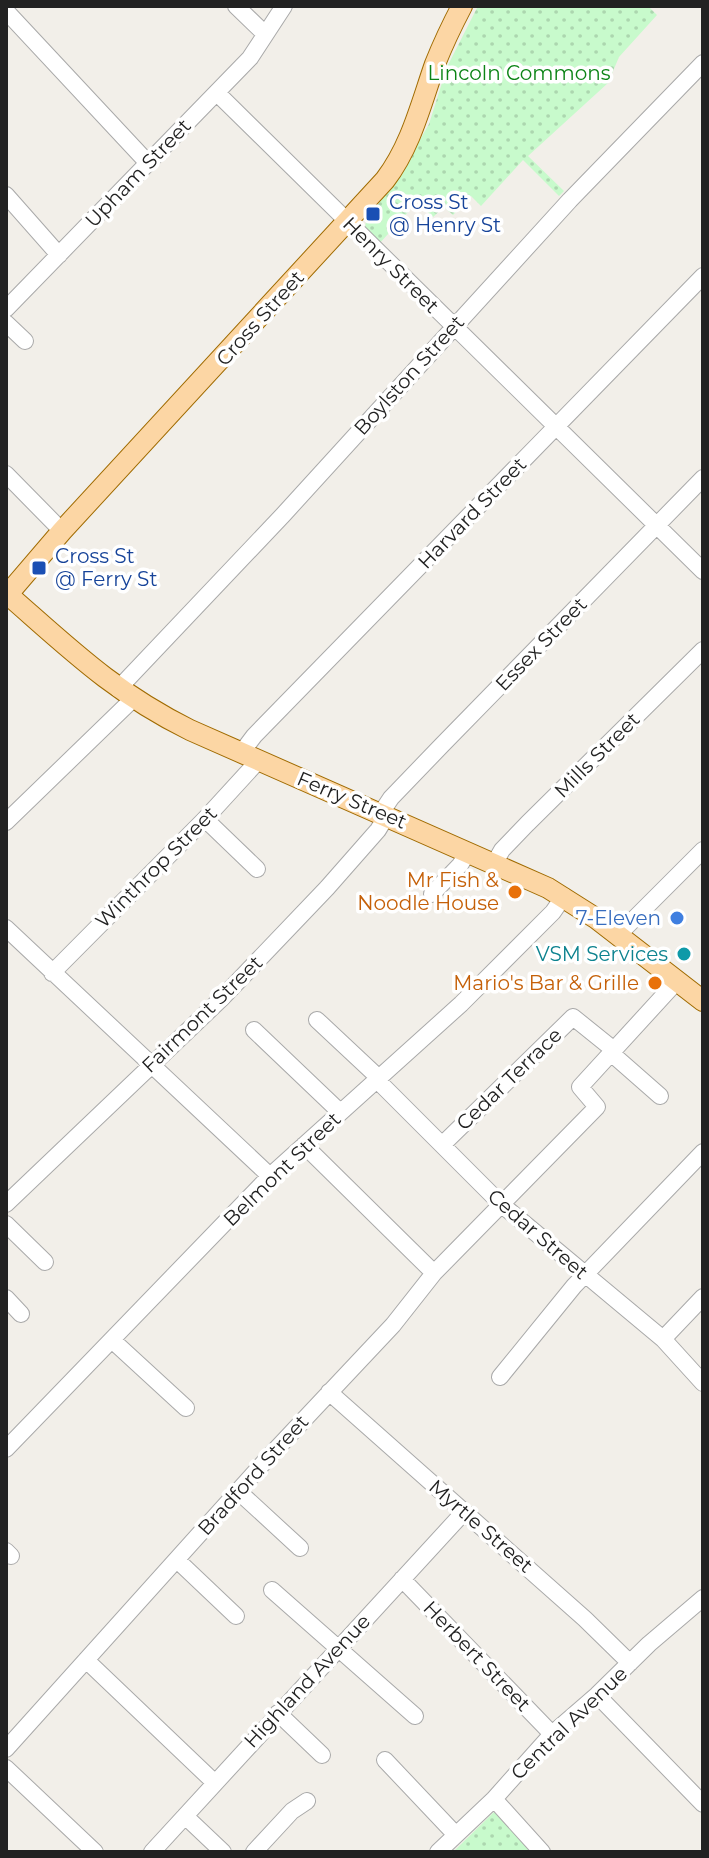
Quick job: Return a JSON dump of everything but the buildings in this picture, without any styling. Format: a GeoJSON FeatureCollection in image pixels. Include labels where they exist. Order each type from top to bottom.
{"type":"FeatureCollection","features":[{"type":"Feature","properties":{"kind":"main road","name":"Cross Street"},"geometry":{"type":"LineString","coordinates":[[7,594],[396,165],[462,6]]}},
{"type":"Feature","properties":{"kind":"main road","name":"Ferry Street"},"geometry":{"type":"LineString","coordinates":[[7,594],[73,654],[125,694],[158,714],[564,896],[702,999]]}},
{"type":"Feature","properties":{"kind":"street"},"geometry":{"type":"LineString","coordinates":[[236,6],[265,34]]}},
{"type":"Feature","properties":{"kind":"street","name":"Upham Street"},"geometry":{"type":"LineString","coordinates":[[6,309],[257,51],[284,6]]}},
{"type":"Feature","properties":{"kind":"street"},"geometry":{"type":"LineString","coordinates":[[6,11],[147,162]]}},
{"type":"Feature","properties":{"kind":"street","name":"Boylston Street"},"geometry":{"type":"LineString","coordinates":[[6,822],[125,694],[454,326],[703,63]]}},
{"type":"Feature","properties":{"kind":"street","name":"Henry Street"},"geometry":{"type":"LineString","coordinates":[[217,93],[703,571]]}},
{"type":"Feature","properties":{"kind":"street"},"geometry":{"type":"LineString","coordinates":[[6,195],[59,255]]}},
{"type":"Feature","properties":{"kind":"street","name":"Harvard Street"},"geometry":{"type":"LineString","coordinates":[[250,756],[254,736],[703,276]]}},
{"type":"Feature","properties":{"kind":"street"},"geometry":{"type":"LineString","coordinates":[[6,323],[25,341]]}},
{"type":"Feature","properties":{"kind":"street"},"geometry":{"type":"LineString","coordinates":[[6,474],[62,531]]}},
{"type":"Feature","properties":{"kind":"street","name":"Essex Street"},"geometry":{"type":"LineString","coordinates":[[384,814],[391,798],[703,478]]}},
{"type":"Feature","properties":{"kind":"street","name":"Mills Street"},"geometry":{"type":"LineString","coordinates":[[494,864],[507,845],[703,650]]}},
{"type":"Feature","properties":{"kind":"street","name":"Winthrop Street"},"geometry":{"type":"LineString","coordinates":[[52,973],[205,819],[250,756]]}},
{"type":"Feature","properties":{"kind":"street","name":"Fairmont Street"},"geometry":{"type":"LineString","coordinates":[[6,1204],[221,999],[327,888],[380,827],[384,814]]}},
{"type":"Feature","properties":{"kind":"street"},"geometry":{"type":"LineString","coordinates":[[205,819],[257,869]]}},
{"type":"Feature","properties":{"kind":"street"},"geometry":{"type":"LineString","coordinates":[[617,936],[703,850]]}},
{"type":"Feature","properties":{"kind":"street"},"geometry":{"type":"LineString","coordinates":[[432,894],[468,852]]}},
{"type":"Feature","properties":{"kind":"street","name":"Belmont Street"},"geometry":{"type":"LineString","coordinates":[[6,1449],[270,1176],[461,1004],[553,912],[564,896]]}},
{"type":"Feature","properties":{"kind":"street"},"geometry":{"type":"LineString","coordinates":[[7,930],[270,1176]]}},
{"type":"Feature","properties":{"kind":"street"},"geometry":{"type":"LineString","coordinates":[[660,1096],[612,1052],[677,981]]}},
{"type":"Feature","properties":{"kind":"street","name":"Cedar Terrace"},"geometry":{"type":"LineString","coordinates":[[442,1145],[573,1017],[612,1052]]}},
{"type":"Feature","properties":{"kind":"street","name":"Cedar Street"},"geometry":{"type":"LineString","coordinates":[[317,1020],[501,1204],[663,1339],[703,1383]]}},
{"type":"Feature","properties":{"kind":"street"},"geometry":{"type":"LineString","coordinates":[[254,1030],[340,1112]]}},
{"type":"Feature","properties":{"kind":"street","name":"Bradford Street"},"geometry":{"type":"LineString","coordinates":[[6,1749],[238,1491],[393,1325],[434,1273],[597,1107],[580,1087],[612,1052]]}},
{"type":"Feature","properties":{"kind":"street"},"geometry":{"type":"LineString","coordinates":[[304,1145],[434,1273]]}},
{"type":"Feature","properties":{"kind":"street"},"geometry":{"type":"LineString","coordinates":[[500,1377],[585,1275],[701,1158]]}},
{"type":"Feature","properties":{"kind":"street"},"geometry":{"type":"LineString","coordinates":[[6,1224],[45,1262]]}},
{"type":"Feature","properties":{"kind":"street"},"geometry":{"type":"LineString","coordinates":[[663,1339],[703,1297]]}},
{"type":"Feature","properties":{"kind":"street"},"geometry":{"type":"LineString","coordinates":[[6,1298],[21,1314]]}},
{"type":"Feature","properties":{"kind":"street"},"geometry":{"type":"LineString","coordinates":[[112,1340],[186,1408]]}},
{"type":"Feature","properties":{"kind":"street","name":"Myrtle Street"},"geometry":{"type":"LineString","coordinates":[[329,1392],[585,1619],[630,1663]]}},
{"type":"Feature","properties":{"kind":"street"},"geometry":{"type":"LineString","coordinates":[[238,1491],[300,1548]]}},
{"type":"Feature","properties":{"kind":"street","name":"Highland Avenue"},"geometry":{"type":"LineString","coordinates":[[152,1852],[464,1512]]}},
{"type":"Feature","properties":{"kind":"street"},"geometry":{"type":"LineString","coordinates":[[177,1560],[236,1616]]}},
{"type":"Feature","properties":{"kind":"street","name":"Herbert Street"},"geometry":{"type":"LineString","coordinates":[[402,1579],[552,1734]]}},
{"type":"Feature","properties":{"kind":"street"},"geometry":{"type":"LineString","coordinates":[[272,1590],[415,1716]]}},
{"type":"Feature","properties":{"kind":"street","name":"Central Avenue"},"geometry":{"type":"LineString","coordinates":[[438,1852],[494,1799],[552,1734],[703,1598]]}},
{"type":"Feature","properties":{"kind":"street"},"geometry":{"type":"LineString","coordinates":[[86,1660],[214,1782]]}},
{"type":"Feature","properties":{"kind":"street"},"geometry":{"type":"LineString","coordinates":[[597,1695],[703,1804]]}},
{"type":"Feature","properties":{"kind":"street"},"geometry":{"type":"LineString","coordinates":[[278,1713],[322,1755]]}},
{"type":"Feature","properties":{"kind":"street"},"geometry":{"type":"LineString","coordinates":[[385,1760],[456,1835]]}},
{"type":"Feature","properties":{"kind":"street"},"geometry":{"type":"LineString","coordinates":[[6,1768],[95,1852]]}},
{"type":"Feature","properties":{"kind":"street"},"geometry":{"type":"LineString","coordinates":[[494,1799],[542,1852]]}},
{"type":"Feature","properties":{"kind":"street"},"geometry":{"type":"LineString","coordinates":[[254,1852],[292,1811],[307,1801]]}},
{"type":"Feature","properties":{"kind":"street"},"geometry":{"type":"LineString","coordinates":[[185,1816],[223,1852]]}},
{"type":"Feature","properties":{"kind":"green space","name":"Lincoln Commons"},"geometry":{"type":"Polygon","coordinates":[[[478,6],[648,6],[657,15],[619,57],[608,83],[528,156],[564,191],[559,196],[523,160],[481,206],[471,196],[453,215],[444,207],[433,217],[417,202],[379,244],[365,228],[366,221],[402,171],[429,124],[447,67],[478,6]]]}},
{"type":"Feature","properties":{"kind":"green space"},"geometry":{"type":"Polygon","coordinates":[[[494,1812],[533,1852],[453,1852],[494,1812]]]}},
{"type":"Feature","properties":{"kind":"place","name":"Cross St @ Henry St"},"geometry":{"type":"Point","coordinates":[373,214]}},
{"type":"Feature","properties":{"kind":"place","name":"Cross St @ Ferry St"},"geometry":{"type":"Point","coordinates":[39,568]}},
{"type":"Feature","properties":{"kind":"place","name":"Mr Fish & Noodle House"},"geometry":{"type":"Point","coordinates":[515,892]}},
{"type":"Feature","properties":{"kind":"place","name":"7-Eleven"},"geometry":{"type":"Point","coordinates":[677,918]}},
{"type":"Feature","properties":{"kind":"place","name":"VSM Services"},"geometry":{"type":"Point","coordinates":[684,954]}},
{"type":"Feature","properties":{"kind":"place","name":"Mario's Bar & Grille"},"geometry":{"type":"Point","coordinates":[655,983]}}]}
